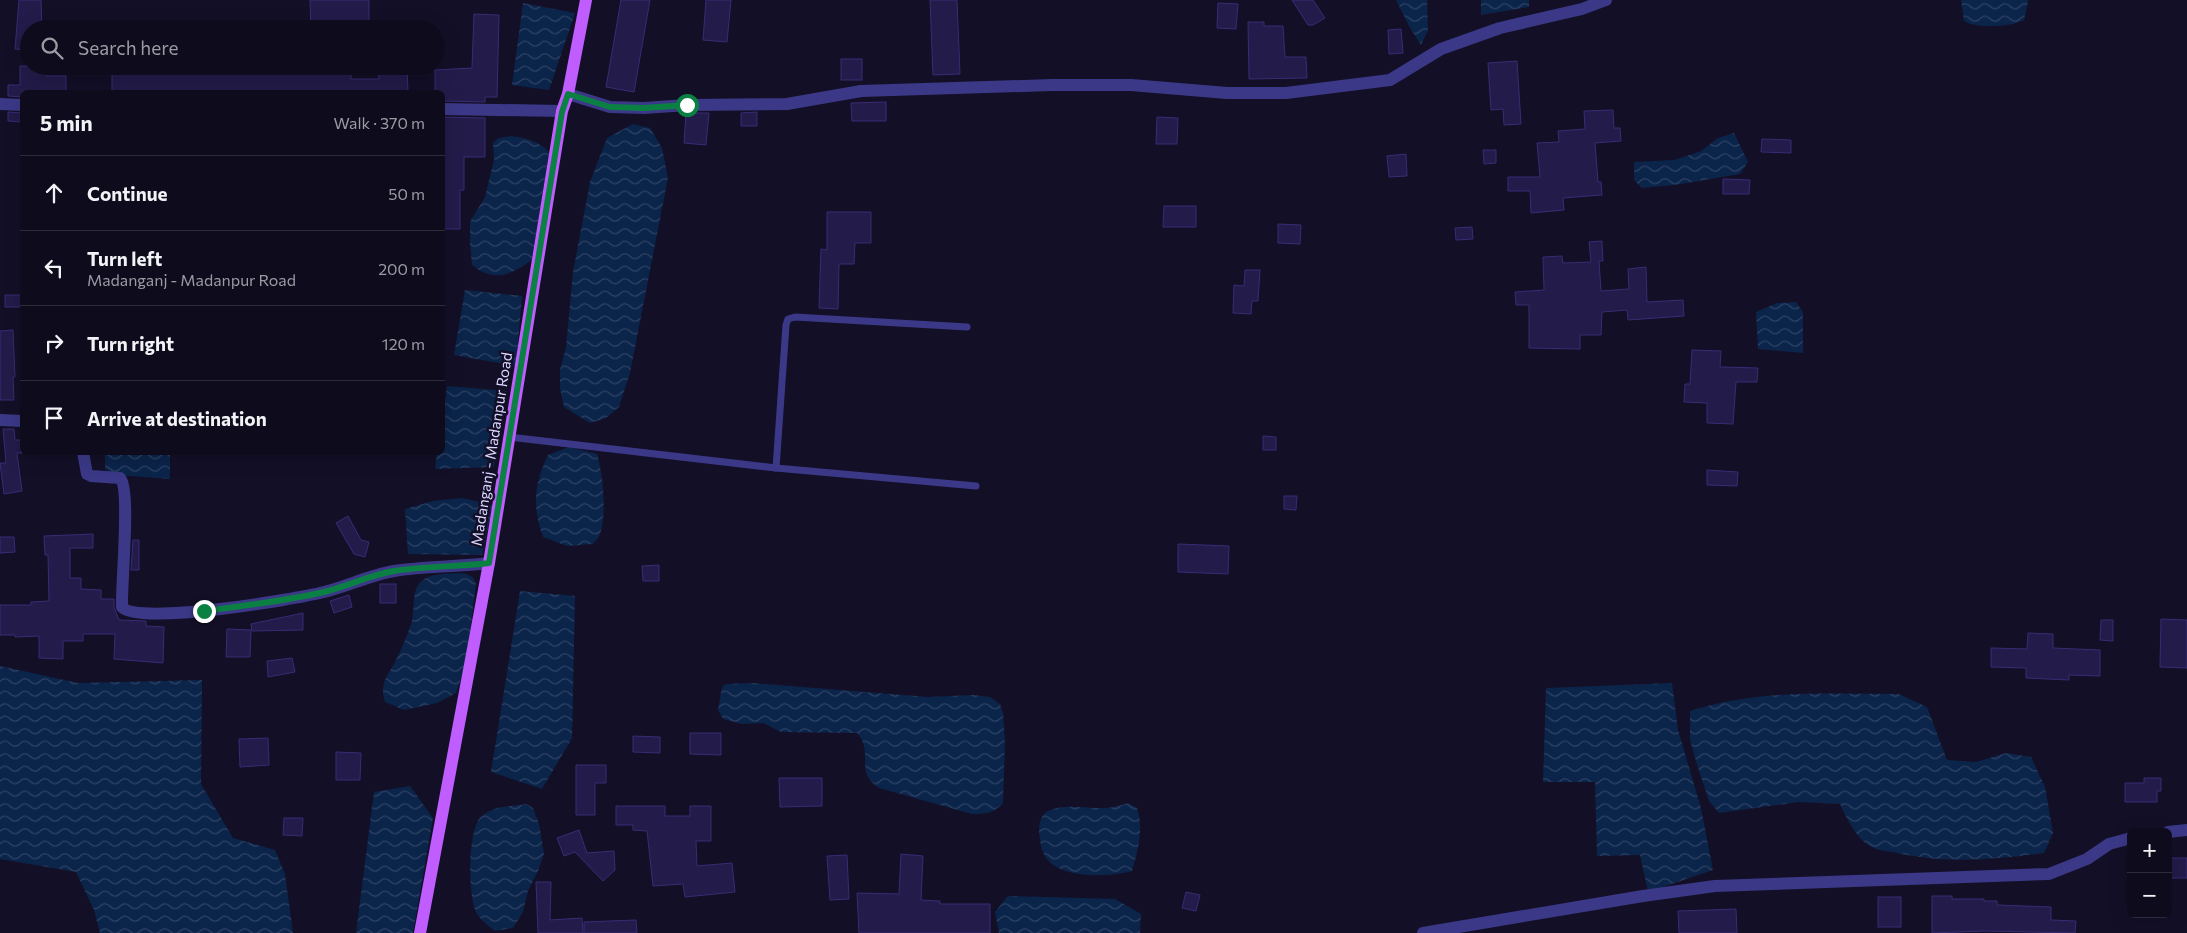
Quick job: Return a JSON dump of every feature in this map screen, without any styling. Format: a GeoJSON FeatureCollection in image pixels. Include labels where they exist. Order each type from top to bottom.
{"type":"FeatureCollection","features":[{"type":"Feature","properties":{"kind":"main road","name":"Madanganj - Madanpur Road"},"geometry":{"type":"LineString","coordinates":[[420,933],[489,563],[562,112],[568,94],[586,0]]}},
{"type":"Feature","properties":{"kind":"street"},"geometry":{"type":"LineString","coordinates":[[568,94],[610,107],[644,108],[687,105],[787,104],[861,91],[1052,85],[1131,85],[1227,93],[1286,93],[1390,80],[1449,46],[1500,28],[1582,9],[1606,0]]}},
{"type":"Feature","properties":{"kind":"street"},"geometry":{"type":"LineString","coordinates":[[0,104],[20,105]]}},
{"type":"Feature","properties":{"kind":"street"},"geometry":{"type":"LineString","coordinates":[[445,109],[562,112]]}},
{"type":"Feature","properties":{"kind":"street"},"geometry":{"type":"LineString","coordinates":[[0,420],[20,421]]}},
{"type":"Feature","properties":{"kind":"street"},"geometry":{"type":"LineString","coordinates":[[84,455],[87,474],[91,476],[120,478],[123,482],[125,503],[121,591],[122,607],[129,613],[176,613],[258,604],[325,592],[374,575],[394,571],[422,567],[489,563]]}},
{"type":"Feature","properties":{"kind":"street"},"geometry":{"type":"LineString","coordinates":[[2172,832],[2187,830]]}},
{"type":"Feature","properties":{"kind":"street"},"geometry":{"type":"LineString","coordinates":[[1423,933],[1604,902],[1715,886],[2049,874],[2087,859],[2110,844],[2127,839]]}},
{"type":"Feature","properties":{"kind":"lane"},"geometry":{"type":"LineString","coordinates":[[776,468],[786,324],[788,319],[795,317],[967,328]]}},
{"type":"Feature","properties":{"kind":"lane"},"geometry":{"type":"LineString","coordinates":[[509,437],[776,468],[976,486]]}},
{"type":"Feature","properties":{"kind":"water"},"geometry":{"type":"Polygon","coordinates":[[[1396,0],[1427,0],[1428,30],[1421,45],[1410,28],[1396,0]]]}},
{"type":"Feature","properties":{"kind":"water"},"geometry":{"type":"Polygon","coordinates":[[[1481,0],[1529,0],[1529,7],[1481,15],[1481,0]]]}},
{"type":"Feature","properties":{"kind":"water"},"geometry":{"type":"Polygon","coordinates":[[[1961,0],[2028,0],[2028,2],[2024,20],[2011,24],[1985,26],[1970,24],[1964,21],[1961,0]]]}},
{"type":"Feature","properties":{"kind":"water"},"geometry":{"type":"Polygon","coordinates":[[[523,3],[575,13],[549,90],[512,85],[523,3]]]}},
{"type":"Feature","properties":{"kind":"water"},"geometry":{"type":"Polygon","coordinates":[[[633,124],[650,128],[662,148],[668,178],[630,373],[619,407],[606,418],[590,423],[564,407],[560,388],[560,370],[566,347],[573,272],[590,182],[607,138],[633,124]]]}},
{"type":"Feature","properties":{"kind":"water"},"geometry":{"type":"Polygon","coordinates":[[[1734,133],[1748,162],[1740,174],[1675,185],[1642,188],[1634,180],[1634,162],[1675,160],[1701,151],[1718,138],[1734,133]]]}},
{"type":"Feature","properties":{"kind":"water"},"geometry":{"type":"Polygon","coordinates":[[[511,136],[532,141],[541,145],[549,152],[532,260],[517,270],[502,275],[495,275],[480,271],[472,265],[470,222],[485,197],[494,160],[493,143],[499,138],[511,136]]]}},
{"type":"Feature","properties":{"kind":"water"},"geometry":{"type":"Polygon","coordinates":[[[465,290],[522,296],[516,366],[454,355],[465,290]]]}},
{"type":"Feature","properties":{"kind":"water"},"geometry":{"type":"Polygon","coordinates":[[[1796,302],[1803,312],[1803,353],[1758,349],[1756,312],[1777,303],[1796,302]]]}},
{"type":"Feature","properties":{"kind":"water"},"geometry":{"type":"Polygon","coordinates":[[[447,386],[507,391],[494,467],[435,469],[437,455],[445,455],[445,402],[447,386]]]}},
{"type":"Feature","properties":{"kind":"water"},"geometry":{"type":"Polygon","coordinates":[[[569,447],[597,454],[599,462],[603,494],[603,516],[599,535],[593,544],[567,546],[543,537],[539,526],[536,495],[543,466],[548,455],[569,447]]]}},
{"type":"Feature","properties":{"kind":"water"},"geometry":{"type":"Polygon","coordinates":[[[105,455],[170,455],[170,479],[115,475],[105,469],[105,455]]]}},
{"type":"Feature","properties":{"kind":"water"},"geometry":{"type":"Polygon","coordinates":[[[462,498],[493,505],[482,555],[408,554],[405,509],[433,501],[462,498]]]}},
{"type":"Feature","properties":{"kind":"water"},"geometry":{"type":"Polygon","coordinates":[[[463,573],[473,577],[476,584],[466,664],[456,693],[437,703],[404,710],[385,702],[383,695],[384,684],[409,628],[418,585],[431,576],[463,573]]]}},
{"type":"Feature","properties":{"kind":"water"},"geometry":{"type":"Polygon","coordinates":[[[520,591],[575,596],[572,738],[542,789],[491,772],[520,591]]]}},
{"type":"Feature","properties":{"kind":"water"},"geometry":{"type":"Polygon","coordinates":[[[0,666],[78,683],[202,680],[201,784],[233,838],[275,850],[285,874],[293,933],[100,933],[94,910],[76,872],[0,859],[0,666]]]}},
{"type":"Feature","properties":{"kind":"water"},"geometry":{"type":"Polygon","coordinates":[[[752,683],[928,697],[973,695],[990,697],[1000,704],[1003,713],[1005,741],[1003,803],[989,812],[972,814],[879,788],[871,782],[867,775],[864,748],[862,740],[857,733],[781,732],[763,723],[742,724],[723,719],[718,710],[722,687],[726,684],[752,683]]]}},
{"type":"Feature","properties":{"kind":"water"},"geometry":{"type":"Polygon","coordinates":[[[1672,683],[1678,730],[1701,808],[1713,870],[1648,892],[1640,855],[1597,856],[1595,782],[1543,782],[1546,688],[1672,683]]]}},
{"type":"Feature","properties":{"kind":"water"},"geometry":{"type":"Polygon","coordinates":[[[1793,694],[1899,694],[1927,707],[1947,760],[1976,762],[2006,753],[2031,757],[2045,787],[2053,833],[2044,853],[1968,860],[1911,856],[1878,850],[1868,845],[1853,829],[1840,804],[1799,802],[1719,813],[1709,801],[1690,740],[1690,711],[1715,704],[1767,696],[1793,694]]]}},
{"type":"Feature","properties":{"kind":"water"},"geometry":{"type":"Polygon","coordinates":[[[410,786],[433,818],[413,933],[356,933],[374,792],[410,786]]]}},
{"type":"Feature","properties":{"kind":"water"},"geometry":{"type":"Polygon","coordinates":[[[1128,803],[1137,808],[1140,823],[1138,848],[1132,871],[1088,875],[1065,871],[1055,866],[1044,854],[1041,846],[1039,825],[1046,812],[1062,807],[1108,808],[1128,803]]]}},
{"type":"Feature","properties":{"kind":"water"},"geometry":{"type":"Polygon","coordinates":[[[526,804],[533,808],[539,824],[544,854],[528,891],[523,912],[513,928],[495,931],[479,917],[473,904],[470,862],[474,833],[477,823],[487,812],[497,808],[526,804]]]}},
{"type":"Feature","properties":{"kind":"water"},"geometry":{"type":"Polygon","coordinates":[[[1008,896],[1115,899],[1141,914],[1140,933],[999,933],[995,912],[1008,896]]]}},
{"type":"Feature","properties":{"kind":"building"},"geometry":{"type":"Polygon","coordinates":[[[19,0],[41,0],[42,20],[20,20],[20,49],[15,49],[19,0]]]}},
{"type":"Feature","properties":{"kind":"building"},"geometry":{"type":"Polygon","coordinates":[[[310,0],[369,0],[369,20],[311,20],[310,0]]]}},
{"type":"Feature","properties":{"kind":"building"},"geometry":{"type":"Polygon","coordinates":[[[621,0],[650,0],[634,92],[606,87],[621,0]]]}},
{"type":"Feature","properties":{"kind":"building"},"geometry":{"type":"Polygon","coordinates":[[[706,0],[731,0],[727,42],[703,40],[706,0]]]}},
{"type":"Feature","properties":{"kind":"building"},"geometry":{"type":"Polygon","coordinates":[[[930,0],[957,0],[960,74],[933,75],[930,0]]]}},
{"type":"Feature","properties":{"kind":"building"},"geometry":{"type":"Polygon","coordinates":[[[1292,0],[1313,0],[1325,18],[1313,25],[1308,25],[1292,0]]]}},
{"type":"Feature","properties":{"kind":"building"},"geometry":{"type":"Polygon","coordinates":[[[1218,3],[1238,4],[1236,29],[1217,28],[1218,3]]]}},
{"type":"Feature","properties":{"kind":"building"},"geometry":{"type":"Polygon","coordinates":[[[474,14],[499,15],[497,97],[485,97],[485,102],[445,101],[445,90],[435,90],[435,75],[445,75],[445,69],[472,68],[474,14]]]}},
{"type":"Feature","properties":{"kind":"building"},"geometry":{"type":"Polygon","coordinates":[[[1248,22],[1264,22],[1264,26],[1283,26],[1285,57],[1306,57],[1307,78],[1249,79],[1248,22]]]}},
{"type":"Feature","properties":{"kind":"building"},"geometry":{"type":"Polygon","coordinates":[[[1401,29],[1403,53],[1389,54],[1388,30],[1401,29]]]}},
{"type":"Feature","properties":{"kind":"building"},"geometry":{"type":"Polygon","coordinates":[[[841,59],[862,59],[862,80],[841,80],[841,59]]]}},
{"type":"Feature","properties":{"kind":"building"},"geometry":{"type":"Polygon","coordinates":[[[1517,61],[1521,124],[1504,125],[1503,109],[1491,110],[1488,63],[1517,61]]]}},
{"type":"Feature","properties":{"kind":"building"},"geometry":{"type":"Polygon","coordinates":[[[20,75],[66,76],[66,90],[20,90],[20,97],[8,96],[8,85],[20,85],[20,75]]]}},
{"type":"Feature","properties":{"kind":"building"},"geometry":{"type":"Polygon","coordinates":[[[112,75],[351,75],[351,79],[379,79],[379,75],[407,75],[408,90],[112,90],[112,75]]]}},
{"type":"Feature","properties":{"kind":"building"},"geometry":{"type":"Polygon","coordinates":[[[886,102],[886,121],[852,121],[851,103],[886,102]]]}},
{"type":"Feature","properties":{"kind":"building"},"geometry":{"type":"Polygon","coordinates":[[[1613,110],[1614,128],[1620,128],[1621,141],[1595,143],[1598,182],[1601,182],[1602,195],[1563,198],[1564,210],[1531,213],[1530,191],[1508,191],[1508,177],[1540,177],[1537,143],[1559,142],[1558,131],[1585,129],[1584,111],[1613,110]]]}},
{"type":"Feature","properties":{"kind":"building"},"geometry":{"type":"Polygon","coordinates":[[[8,112],[20,113],[20,122],[8,121],[8,112]]]}},
{"type":"Feature","properties":{"kind":"building"},"geometry":{"type":"Polygon","coordinates":[[[757,112],[757,126],[741,126],[741,113],[757,112]]]}},
{"type":"Feature","properties":{"kind":"building"},"geometry":{"type":"Polygon","coordinates":[[[686,113],[709,113],[706,145],[684,143],[686,113]]]}},
{"type":"Feature","properties":{"kind":"building"},"geometry":{"type":"Polygon","coordinates":[[[445,117],[485,118],[485,157],[464,157],[464,190],[460,190],[460,229],[445,229],[445,117]]]}},
{"type":"Feature","properties":{"kind":"building"},"geometry":{"type":"Polygon","coordinates":[[[1157,117],[1178,118],[1177,144],[1156,144],[1157,117]]]}},
{"type":"Feature","properties":{"kind":"building"},"geometry":{"type":"Polygon","coordinates":[[[1762,139],[1791,140],[1791,153],[1761,152],[1762,139]]]}},
{"type":"Feature","properties":{"kind":"building"},"geometry":{"type":"Polygon","coordinates":[[[1483,150],[1496,150],[1496,163],[1484,164],[1483,150]]]}},
{"type":"Feature","properties":{"kind":"building"},"geometry":{"type":"Polygon","coordinates":[[[1406,154],[1407,176],[1389,177],[1387,156],[1406,154]]]}},
{"type":"Feature","properties":{"kind":"building"},"geometry":{"type":"Polygon","coordinates":[[[1723,179],[1750,180],[1749,194],[1723,194],[1723,179]]]}},
{"type":"Feature","properties":{"kind":"building"},"geometry":{"type":"Polygon","coordinates":[[[1164,206],[1196,206],[1196,227],[1163,227],[1164,206]]]}},
{"type":"Feature","properties":{"kind":"building"},"geometry":{"type":"Polygon","coordinates":[[[827,212],[871,212],[871,243],[855,243],[854,264],[839,264],[838,309],[819,308],[821,249],[827,250],[827,212]]]}},
{"type":"Feature","properties":{"kind":"building"},"geometry":{"type":"Polygon","coordinates":[[[1278,224],[1301,225],[1300,244],[1278,243],[1278,224]]]}},
{"type":"Feature","properties":{"kind":"building"},"geometry":{"type":"Polygon","coordinates":[[[1472,227],[1473,239],[1456,240],[1455,228],[1472,227]]]}},
{"type":"Feature","properties":{"kind":"building"},"geometry":{"type":"Polygon","coordinates":[[[1602,241],[1603,261],[1599,261],[1601,291],[1629,289],[1628,269],[1646,267],[1647,302],[1683,300],[1684,316],[1628,320],[1627,310],[1602,312],[1601,335],[1580,335],[1580,349],[1529,348],[1529,305],[1516,305],[1515,292],[1544,290],[1543,257],[1562,256],[1563,263],[1591,262],[1589,242],[1602,241]]]}},
{"type":"Feature","properties":{"kind":"building"},"geometry":{"type":"Polygon","coordinates":[[[1245,270],[1260,270],[1258,301],[1252,301],[1251,314],[1233,313],[1234,285],[1244,286],[1245,270]]]}},
{"type":"Feature","properties":{"kind":"building"},"geometry":{"type":"Polygon","coordinates":[[[5,295],[20,295],[20,307],[5,307],[5,295]]]}},
{"type":"Feature","properties":{"kind":"building"},"geometry":{"type":"Polygon","coordinates":[[[13,330],[14,400],[0,400],[0,331],[13,330]]]}},
{"type":"Feature","properties":{"kind":"building"},"geometry":{"type":"Polygon","coordinates":[[[1692,350],[1721,351],[1720,367],[1758,368],[1757,382],[1736,382],[1733,424],[1707,423],[1707,403],[1684,402],[1685,384],[1690,384],[1692,350]]]}},
{"type":"Feature","properties":{"kind":"building"},"geometry":{"type":"Polygon","coordinates":[[[3,429],[14,429],[15,440],[20,440],[20,453],[17,453],[22,491],[4,494],[0,463],[6,463],[3,429]]]}},
{"type":"Feature","properties":{"kind":"building"},"geometry":{"type":"Polygon","coordinates":[[[1263,436],[1276,437],[1276,450],[1263,450],[1263,436]]]}},
{"type":"Feature","properties":{"kind":"building"},"geometry":{"type":"Polygon","coordinates":[[[1707,470],[1738,472],[1737,486],[1707,485],[1707,470]]]}},
{"type":"Feature","properties":{"kind":"building"},"geometry":{"type":"Polygon","coordinates":[[[1284,496],[1297,496],[1296,510],[1284,509],[1284,496]]]}},
{"type":"Feature","properties":{"kind":"building"},"geometry":{"type":"Polygon","coordinates":[[[348,516],[361,540],[369,542],[365,557],[354,554],[336,523],[348,516]]]}},
{"type":"Feature","properties":{"kind":"building"},"geometry":{"type":"Polygon","coordinates":[[[93,534],[93,548],[70,548],[70,578],[81,578],[81,589],[101,590],[101,599],[114,599],[114,607],[119,620],[146,621],[146,626],[164,627],[163,663],[114,659],[115,634],[83,634],[83,641],[63,641],[63,659],[39,658],[39,636],[15,637],[15,635],[0,635],[0,605],[31,605],[31,602],[49,601],[48,555],[45,555],[44,536],[93,534]]]}},
{"type":"Feature","properties":{"kind":"building"},"geometry":{"type":"Polygon","coordinates":[[[0,537],[14,537],[15,552],[0,553],[0,537]]]}},
{"type":"Feature","properties":{"kind":"building"},"geometry":{"type":"Polygon","coordinates":[[[133,540],[139,540],[139,570],[131,570],[133,540]]]}},
{"type":"Feature","properties":{"kind":"building"},"geometry":{"type":"Polygon","coordinates":[[[1178,544],[1229,546],[1228,574],[1178,572],[1178,544]]]}},
{"type":"Feature","properties":{"kind":"building"},"geometry":{"type":"Polygon","coordinates":[[[659,565],[659,581],[643,581],[642,566],[659,565]]]}},
{"type":"Feature","properties":{"kind":"building"},"geometry":{"type":"Polygon","coordinates":[[[380,584],[396,584],[396,603],[380,603],[380,584]]]}},
{"type":"Feature","properties":{"kind":"building"},"geometry":{"type":"Polygon","coordinates":[[[349,595],[352,607],[334,613],[330,601],[349,595]]]}},
{"type":"Feature","properties":{"kind":"building"},"geometry":{"type":"Polygon","coordinates":[[[303,613],[303,630],[252,631],[251,624],[303,613]]]}},
{"type":"Feature","properties":{"kind":"building"},"geometry":{"type":"Polygon","coordinates":[[[2161,619],[2187,620],[2187,668],[2160,667],[2161,619]]]}},
{"type":"Feature","properties":{"kind":"building"},"geometry":{"type":"Polygon","coordinates":[[[2101,620],[2113,620],[2113,641],[2100,640],[2101,620]]]}},
{"type":"Feature","properties":{"kind":"building"},"geometry":{"type":"Polygon","coordinates":[[[227,629],[251,630],[250,657],[226,657],[227,629]]]}},
{"type":"Feature","properties":{"kind":"building"},"geometry":{"type":"Polygon","coordinates":[[[2028,633],[2053,634],[2053,648],[2100,650],[2100,676],[2069,675],[2069,680],[2026,678],[2026,668],[1991,667],[1991,648],[2027,649],[2028,633]]]}},
{"type":"Feature","properties":{"kind":"building"},"geometry":{"type":"Polygon","coordinates":[[[292,658],[295,672],[268,677],[267,661],[292,658]]]}},
{"type":"Feature","properties":{"kind":"building"},"geometry":{"type":"Polygon","coordinates":[[[690,733],[721,733],[721,755],[690,754],[690,733]]]}},
{"type":"Feature","properties":{"kind":"building"},"geometry":{"type":"Polygon","coordinates":[[[633,736],[660,737],[660,753],[633,752],[633,736]]]}},
{"type":"Feature","properties":{"kind":"building"},"geometry":{"type":"Polygon","coordinates":[[[268,738],[269,765],[240,767],[239,739],[268,738]]]}},
{"type":"Feature","properties":{"kind":"building"},"geometry":{"type":"Polygon","coordinates":[[[336,752],[361,753],[360,780],[336,780],[336,752]]]}},
{"type":"Feature","properties":{"kind":"building"},"geometry":{"type":"Polygon","coordinates":[[[576,765],[606,765],[606,783],[595,783],[595,815],[576,815],[576,765]]]}},
{"type":"Feature","properties":{"kind":"building"},"geometry":{"type":"Polygon","coordinates":[[[779,778],[822,778],[822,806],[780,807],[779,778]]]}},
{"type":"Feature","properties":{"kind":"building"},"geometry":{"type":"Polygon","coordinates":[[[2144,778],[2161,778],[2161,791],[2157,791],[2157,802],[2125,802],[2125,783],[2144,783],[2144,778]]]}},
{"type":"Feature","properties":{"kind":"building"},"geometry":{"type":"Polygon","coordinates":[[[616,806],[665,806],[665,816],[690,816],[690,806],[711,806],[711,841],[696,841],[697,866],[732,863],[735,892],[685,897],[683,884],[653,886],[647,831],[633,830],[633,825],[616,825],[616,806]]]}},
{"type":"Feature","properties":{"kind":"building"},"geometry":{"type":"Polygon","coordinates":[[[284,818],[303,818],[302,836],[283,835],[284,818]]]}},
{"type":"Feature","properties":{"kind":"building"},"geometry":{"type":"Polygon","coordinates":[[[579,830],[587,853],[614,851],[615,870],[603,881],[575,852],[564,856],[557,838],[579,830]]]}},
{"type":"Feature","properties":{"kind":"building"},"geometry":{"type":"Polygon","coordinates":[[[901,854],[923,856],[921,900],[940,901],[940,904],[990,904],[990,933],[859,933],[857,893],[899,894],[901,854]]]}},
{"type":"Feature","properties":{"kind":"building"},"geometry":{"type":"Polygon","coordinates":[[[847,855],[849,899],[830,900],[827,856],[847,855]]]}},
{"type":"Feature","properties":{"kind":"building"},"geometry":{"type":"Polygon","coordinates":[[[2172,858],[2187,858],[2187,878],[2172,878],[2172,858]]]}},
{"type":"Feature","properties":{"kind":"building"},"geometry":{"type":"Polygon","coordinates":[[[536,882],[551,882],[550,920],[582,918],[583,933],[538,933],[536,882]]]}},
{"type":"Feature","properties":{"kind":"building"},"geometry":{"type":"Polygon","coordinates":[[[1186,892],[1200,895],[1196,911],[1182,908],[1186,892]]]}},
{"type":"Feature","properties":{"kind":"building"},"geometry":{"type":"Polygon","coordinates":[[[1932,896],[1952,896],[1952,899],[1984,899],[1984,901],[1997,901],[1997,905],[2051,907],[2051,920],[2076,921],[2075,933],[1985,931],[1932,933],[1932,896]]]}},
{"type":"Feature","properties":{"kind":"building"},"geometry":{"type":"Polygon","coordinates":[[[1878,897],[1901,897],[1901,927],[1878,927],[1878,897]]]}},
{"type":"Feature","properties":{"kind":"building"},"geometry":{"type":"Polygon","coordinates":[[[1736,909],[1737,933],[1679,933],[1678,911],[1736,909]]]}},
{"type":"Feature","properties":{"kind":"building"},"geometry":{"type":"Polygon","coordinates":[[[636,920],[637,933],[584,933],[584,922],[636,920]]]}},
{"type":"Feature","properties":{"kind":"route"},"geometry":{"type":"LineString","coordinates":[[204,611],[325,592],[374,575],[394,571],[422,567],[489,563],[562,112],[568,94],[610,107],[644,108],[687,105]]}}]}
